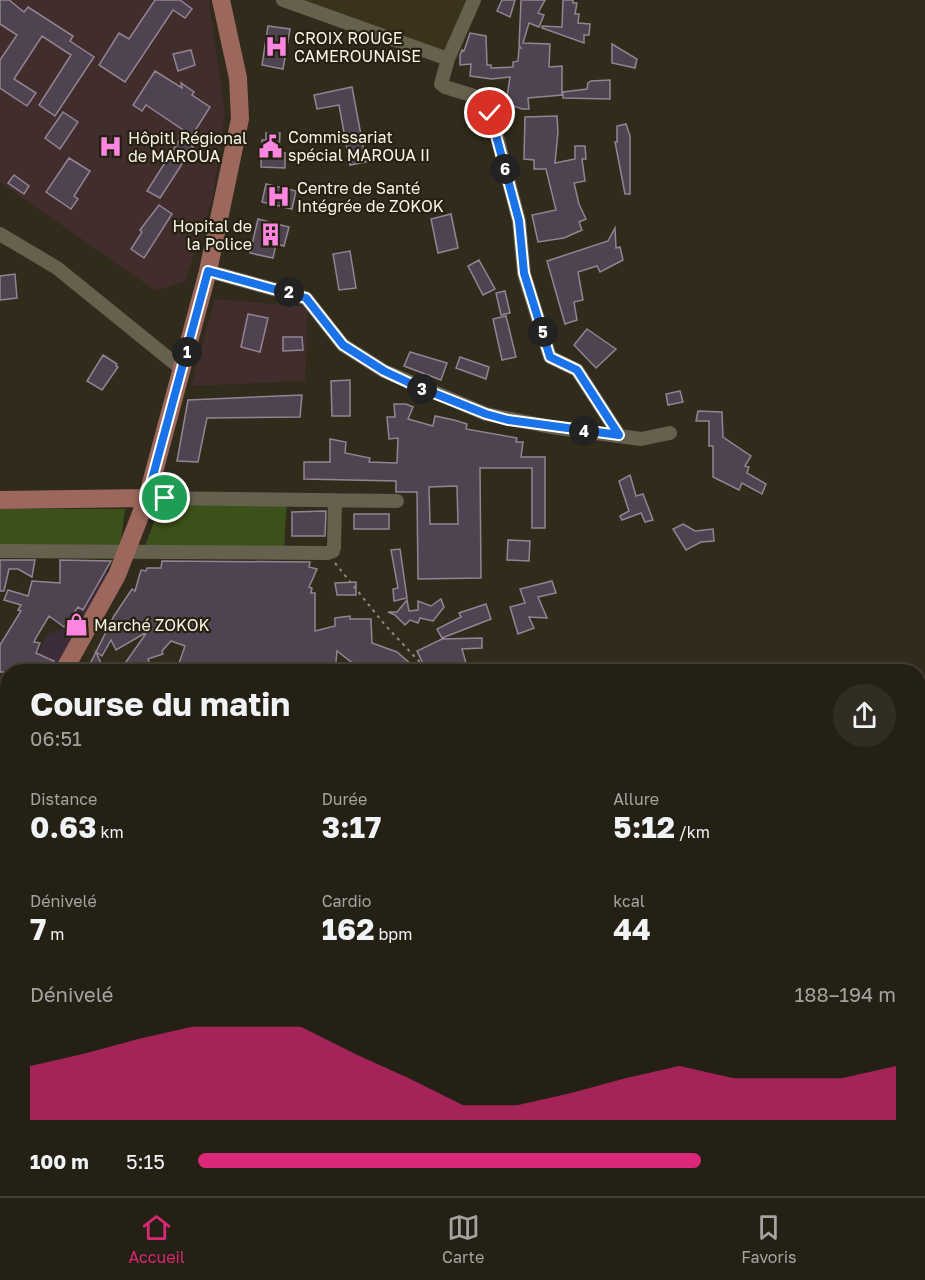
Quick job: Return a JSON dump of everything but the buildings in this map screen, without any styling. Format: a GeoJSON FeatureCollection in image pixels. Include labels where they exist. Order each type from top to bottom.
{"type":"FeatureCollection","features":[{"type":"Feature","properties":{"kind":"main road"},"geometry":{"type":"LineString","coordinates":[[67,664],[117,575],[147,498],[208,271],[240,119],[238,78],[221,0]]}},
{"type":"Feature","properties":{"kind":"main road"},"geometry":{"type":"LineString","coordinates":[[0,500],[147,498]]}},
{"type":"Feature","properties":{"kind":"street"},"geometry":{"type":"LineString","coordinates":[[283,0],[448,59]]}},
{"type":"Feature","properties":{"kind":"street"},"geometry":{"type":"LineString","coordinates":[[474,0],[448,59],[441,84],[488,102],[519,221],[524,273],[550,357],[577,370],[619,435]]}},
{"type":"Feature","properties":{"kind":"street"},"geometry":{"type":"LineString","coordinates":[[0,234],[57,268],[183,370]]}},
{"type":"Feature","properties":{"kind":"street"},"geometry":{"type":"LineString","coordinates":[[208,271],[306,298],[343,345],[384,371],[486,414],[508,420],[641,439],[670,433]]}},
{"type":"Feature","properties":{"kind":"street"},"geometry":{"type":"LineString","coordinates":[[147,498],[397,501]]}},
{"type":"Feature","properties":{"kind":"street"},"geometry":{"type":"LineString","coordinates":[[0,550],[327,553],[333,551],[334,547],[335,500]]}},
{"type":"Feature","properties":{"kind":"path"},"geometry":{"type":"LineString","coordinates":[[327,553],[385,625],[422,664]]}},
{"type":"Feature","properties":{"kind":"shaded area","name":"Hôpitl Régional de MAROUA"},"geometry":{"type":"Polygon","coordinates":[[[0,0],[209,0],[225,113],[213,197],[185,281],[156,291],[0,182],[0,0]]]}},
{"type":"Feature","properties":{"kind":"shaded area"},"geometry":{"type":"Polygon","coordinates":[[[287,0],[470,0],[446,56],[287,0]]]}},
{"type":"Feature","properties":{"kind":"shaded area"},"geometry":{"type":"Polygon","coordinates":[[[215,299],[308,307],[305,381],[191,386],[215,299]]]}},
{"type":"Feature","properties":{"kind":"shaded area","name":"Marché ZOKOK"},"geometry":{"type":"Polygon","coordinates":[[[98,571],[109,574],[65,664],[33,664],[47,634],[63,629],[69,621],[78,597],[98,571]]]}},
{"type":"Feature","properties":{"kind":"green space"},"geometry":{"type":"Polygon","coordinates":[[[287,500],[284,548],[145,546],[160,506],[287,500]]]}},
{"type":"Feature","properties":{"kind":"green space"},"geometry":{"type":"Polygon","coordinates":[[[0,509],[125,509],[120,549],[0,549],[0,509]]]}},
{"type":"Feature","properties":{"kind":"place","name":"CROIX ROUGE CAMEROUNAISE"},"geometry":{"type":"Point","coordinates":[276,47]}},
{"type":"Feature","properties":{"kind":"place","name":"Commissariat spécial MAROUA II"},"geometry":{"type":"Point","coordinates":[270,146]}},
{"type":"Feature","properties":{"kind":"place","name":"Hôpitl Régional de MAROUA"},"geometry":{"type":"Point","coordinates":[110,147]}},
{"type":"Feature","properties":{"kind":"place","name":"Centre de Santé Intégrée de ZOKOK"},"geometry":{"type":"Point","coordinates":[279,197]}},
{"type":"Feature","properties":{"kind":"place","name":"Hopital de la Police"},"geometry":{"type":"Point","coordinates":[270,235]}},
{"type":"Feature","properties":{"kind":"place","name":"Marché ZOKOK"},"geometry":{"type":"Point","coordinates":[76,625]}},
{"type":"Feature","properties":{"kind":"route"},"geometry":{"type":"LineString","coordinates":[[165,498],[147,498],[208,271],[306,298],[343,345],[384,371],[486,414],[551,427],[619,435],[577,370],[550,357],[524,273],[520,251],[519,221],[490,113]]}}]}
